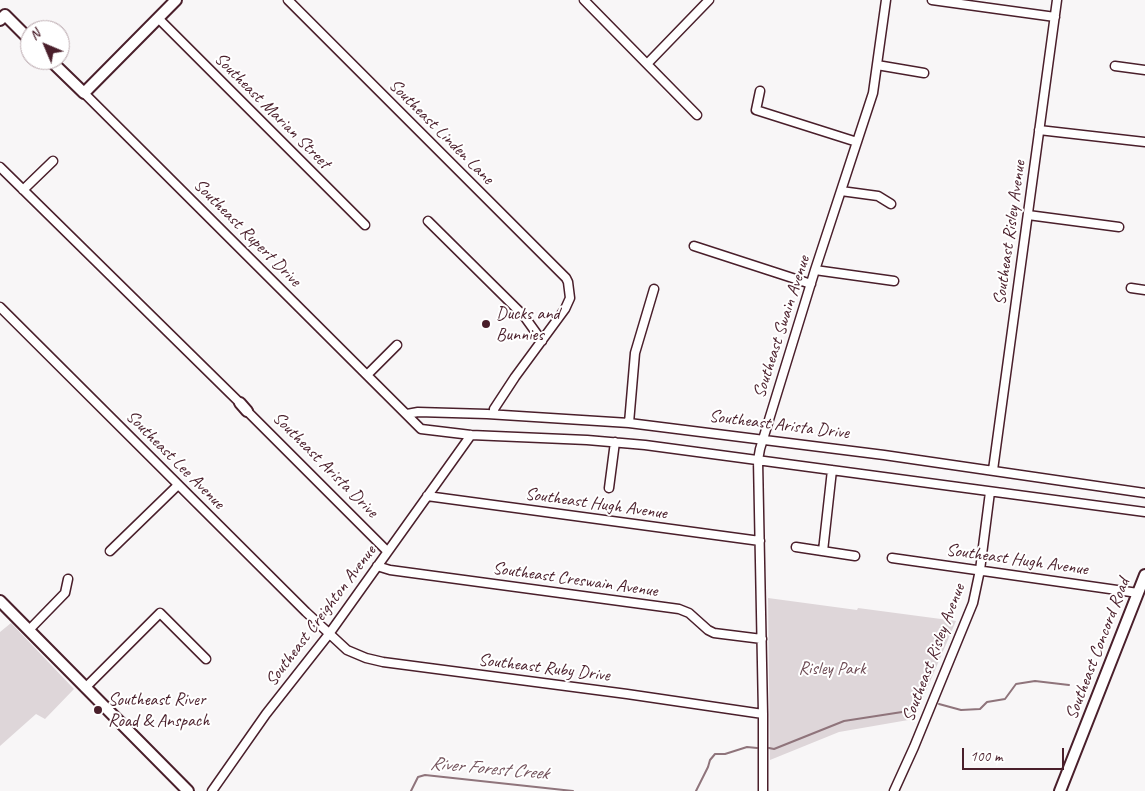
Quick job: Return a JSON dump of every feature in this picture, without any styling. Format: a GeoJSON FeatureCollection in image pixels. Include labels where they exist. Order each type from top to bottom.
{"type":"FeatureCollection","features":[{"type":"Feature","properties":{"kind":"street"},"geometry":{"type":"LineString","coordinates":[[84,94],[176,0]]}},
{"type":"Feature","properties":{"kind":"street","name":"Southeast Linden Lane"},"geometry":{"type":"LineString","coordinates":[[288,0],[566,278],[570,287],[568,303],[542,341]]}},
{"type":"Feature","properties":{"kind":"street"},"geometry":{"type":"LineString","coordinates":[[584,0],[697,115]]}},
{"type":"Feature","properties":{"kind":"street"},"geometry":{"type":"LineString","coordinates":[[647,64],[709,0]]}},
{"type":"Feature","properties":{"kind":"street","name":"Southeast Swain Avenue"},"geometry":{"type":"LineString","coordinates":[[763,791],[758,460],[762,440],[815,270],[873,93],[886,0]]}},
{"type":"Feature","properties":{"kind":"street"},"geometry":{"type":"LineString","coordinates":[[932,0],[1055,17]]}},
{"type":"Feature","properties":{"kind":"street","name":"Southeast Risley Avenue"},"geometry":{"type":"LineString","coordinates":[[993,470],[1057,0]]}},
{"type":"Feature","properties":{"kind":"street"},"geometry":{"type":"LineString","coordinates":[[2,15],[20,31]]}},
{"type":"Feature","properties":{"kind":"street","name":"Southeast Marian Street"},"geometry":{"type":"LineString","coordinates":[[158,18],[365,225]]}},
{"type":"Feature","properties":{"kind":"street"},"geometry":{"type":"LineString","coordinates":[[877,65],[924,73]]}},
{"type":"Feature","properties":{"kind":"street"},"geometry":{"type":"LineString","coordinates":[[1115,66],[1145,70]]}},
{"type":"Feature","properties":{"kind":"street","name":"Southeast Rupert Drive"},"geometry":{"type":"LineString","coordinates":[[60,70],[420,429]]}},
{"type":"Feature","properties":{"kind":"street"},"geometry":{"type":"LineString","coordinates":[[760,91],[756,110],[856,142]]}},
{"type":"Feature","properties":{"kind":"street"},"geometry":{"type":"LineString","coordinates":[[1039,130],[1145,142]]}},
{"type":"Feature","properties":{"kind":"street"},"geometry":{"type":"LineString","coordinates":[[23,190],[53,161]]}},
{"type":"Feature","properties":{"kind":"street","name":"Southeast Arista Drive"},"geometry":{"type":"LineString","coordinates":[[0,167],[387,551]]}},
{"type":"Feature","properties":{"kind":"street"},"geometry":{"type":"LineString","coordinates":[[841,191],[878,196],[891,204]]}},
{"type":"Feature","properties":{"kind":"street"},"geometry":{"type":"LineString","coordinates":[[1028,215],[1119,227]]}},
{"type":"Feature","properties":{"kind":"street"},"geometry":{"type":"LineString","coordinates":[[428,221],[524,316],[542,341],[494,409],[494,414]]}},
{"type":"Feature","properties":{"kind":"street"},"geometry":{"type":"LineString","coordinates":[[694,246],[811,284]]}},
{"type":"Feature","properties":{"kind":"street"},"geometry":{"type":"LineString","coordinates":[[815,270],[894,281]]}},
{"type":"Feature","properties":{"kind":"street"},"geometry":{"type":"LineString","coordinates":[[1131,288],[1145,290]]}},
{"type":"Feature","properties":{"kind":"street"},"geometry":{"type":"LineString","coordinates":[[629,423],[635,353],[654,289]]}},
{"type":"Feature","properties":{"kind":"street","name":"Southeast Lee Avenue"},"geometry":{"type":"LineString","coordinates":[[0,307],[329,634]]}},
{"type":"Feature","properties":{"kind":"street"},"geometry":{"type":"LineString","coordinates":[[367,375],[397,345]]}},
{"type":"Feature","properties":{"kind":"street","name":"Southeast Arista Drive"},"geometry":{"type":"LineString","coordinates":[[407,414],[418,412],[494,414],[629,423],[993,470],[1145,493]]}},
{"type":"Feature","properties":{"kind":"street","name":"Southeast Arista Drive"},"geometry":{"type":"LineString","coordinates":[[420,429],[471,435],[615,442],[1145,512]]}},
{"type":"Feature","properties":{"kind":"street","name":"Southeast Creighton Avenue"},"geometry":{"type":"LineString","coordinates":[[212,791],[266,714],[329,634],[471,435]]}},
{"type":"Feature","properties":{"kind":"street"},"geometry":{"type":"LineString","coordinates":[[609,488],[615,442]]}},
{"type":"Feature","properties":{"kind":"street"},"geometry":{"type":"LineString","coordinates":[[823,551],[832,470]]}},
{"type":"Feature","properties":{"kind":"street"},"geometry":{"type":"LineString","coordinates":[[110,551],[178,484]]}},
{"type":"Feature","properties":{"kind":"street","name":"Southeast Risley Avenue"},"geometry":{"type":"LineString","coordinates":[[894,791],[966,624],[973,603],[980,570],[990,492]]}},
{"type":"Feature","properties":{"kind":"street","name":"Southeast Hugh Avenue"},"geometry":{"type":"LineString","coordinates":[[428,496],[760,541]]}},
{"type":"Feature","properties":{"kind":"street"},"geometry":{"type":"LineString","coordinates":[[796,547],[855,556]]}},
{"type":"Feature","properties":{"kind":"street","name":"Southeast Hugh Avenue"},"geometry":{"type":"LineString","coordinates":[[892,558],[1138,592]]}},
{"type":"Feature","properties":{"kind":"street","name":"Southeast Creswain Avenue"},"geometry":{"type":"LineString","coordinates":[[377,566],[399,571],[679,609],[689,613],[704,627],[714,633],[762,639]]}},
{"type":"Feature","properties":{"kind":"street","name":"Southeast Concord Road"},"geometry":{"type":"LineString","coordinates":[[1060,791],[1145,576]]}},
{"type":"Feature","properties":{"kind":"street"},"geometry":{"type":"LineString","coordinates":[[29,630],[65,593],[68,579]]}},
{"type":"Feature","properties":{"kind":"street"},"geometry":{"type":"LineString","coordinates":[[0,601],[188,791]]}},
{"type":"Feature","properties":{"kind":"street"},"geometry":{"type":"LineString","coordinates":[[85,688],[160,613],[206,659]]}},
{"type":"Feature","properties":{"kind":"street","name":"Southeast Ruby Drive"},"geometry":{"type":"LineString","coordinates":[[329,634],[347,650],[366,658],[383,662],[763,714]]}},
{"type":"Feature","properties":{"kind":"green space","name":"Risley Park"},"geometry":{"type":"Polygon","coordinates":[[[768,598],[956,621],[914,719],[839,732],[770,760],[768,598]]]}},
{"type":"Feature","properties":{"kind":"green space"},"geometry":{"type":"Polygon","coordinates":[[[11,623],[74,689],[45,719],[36,714],[0,746],[0,632],[11,623]]]}},
{"type":"Feature","properties":{"kind":"waterway","name":"River Forest Creek"},"geometry":{"type":"LineString","coordinates":[[939,704],[961,710],[980,709],[987,702],[1005,699],[1016,684],[1035,681],[1069,685]]}},
{"type":"Feature","properties":{"kind":"waterway","name":"River Forest Creek"},"geometry":{"type":"LineString","coordinates":[[769,748],[774,749],[844,721],[915,710]]}},
{"type":"Feature","properties":{"kind":"waterway","name":"River Forest Creek"},"geometry":{"type":"LineString","coordinates":[[696,791],[710,760],[715,754],[725,754],[747,747],[757,748]]}},
{"type":"Feature","properties":{"kind":"waterway","name":"River Forest Creek"},"geometry":{"type":"LineString","coordinates":[[411,791],[418,777],[425,775],[573,791]]}},
{"type":"Feature","properties":{"kind":"place","name":"Ducks and Bunnies"},"geometry":{"type":"Point","coordinates":[486,324]}},
{"type":"Feature","properties":{"kind":"place","name":"Southeast River Road & Anspach"},"geometry":{"type":"Point","coordinates":[98,710]}}]}
